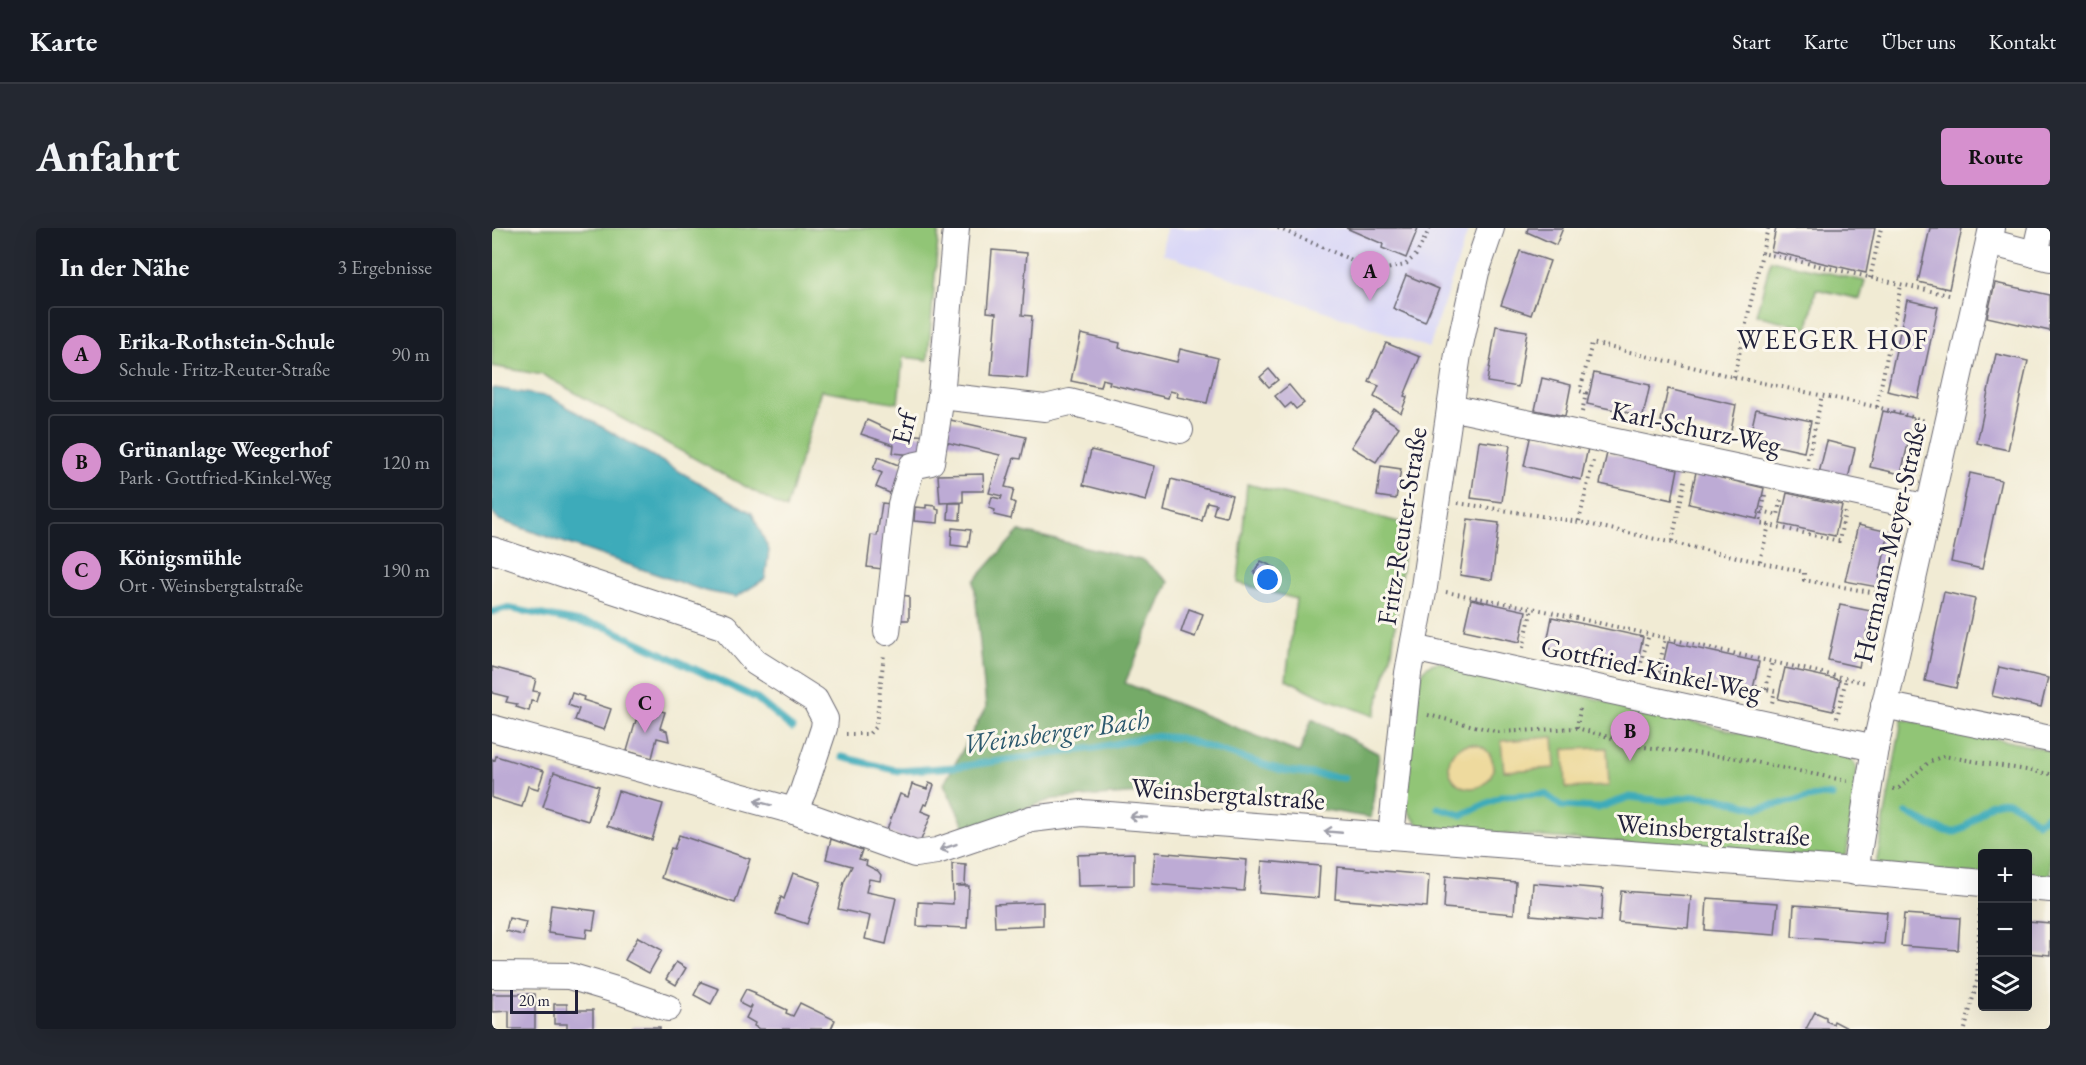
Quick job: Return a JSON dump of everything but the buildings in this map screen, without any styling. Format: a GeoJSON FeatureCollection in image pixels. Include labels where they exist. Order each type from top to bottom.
{"type":"FeatureCollection","features":[{"type":"Feature","properties":{"kind":"street"},"geometry":{"type":"LineString","coordinates":[[941,396],[956,228]]}},
{"type":"Feature","properties":{"kind":"street","name":"Fritz-Reuter-Straße"},"geometry":{"type":"LineString","coordinates":[[1391,836],[1403,712],[1458,354],[1476,273],[1491,228]]}},
{"type":"Feature","properties":{"kind":"street"},"geometry":{"type":"LineString","coordinates":[[1990,235],[2042,256],[2041,228]]}},
{"type":"Feature","properties":{"kind":"street","name":"Hermann-Meyer-Straße"},"geometry":{"type":"LineString","coordinates":[[1855,872],[1875,748],[1886,696],[1990,235]]}},
{"type":"Feature","properties":{"kind":"street","name":"Erf"},"geometry":{"type":"LineString","coordinates":[[887,632],[901,504],[912,466],[931,462],[941,396],[1045,408],[1070,402],[1180,430]]}},
{"type":"Feature","properties":{"kind":"street","name":"Karl-Schurz-Weg"},"geometry":{"type":"LineString","coordinates":[[1450,407],[1929,508]]}},
{"type":"Feature","properties":{"kind":"street"},"geometry":{"type":"LineString","coordinates":[[492,550],[725,627],[755,662],[815,700],[825,719],[824,728],[794,812]]}},
{"type":"Feature","properties":{"kind":"street","name":"Gottfried-Kinkel-Weg"},"geometry":{"type":"LineString","coordinates":[[1413,648],[1875,748]]}},
{"type":"Feature","properties":{"kind":"street"},"geometry":{"type":"LineString","coordinates":[[1886,696],[2050,739]]}},
{"type":"Feature","properties":{"kind":"street","name":"Weinsbergtalstraße"},"geometry":{"type":"LineString","coordinates":[[492,728],[794,812],[915,854],[936,851],[1031,819],[1082,813],[1978,883]]}},
{"type":"Feature","properties":{"kind":"street"},"geometry":{"type":"LineString","coordinates":[[2032,888],[2050,890]]}},
{"type":"Feature","properties":{"kind":"street"},"geometry":{"type":"LineString","coordinates":[[492,975],[569,976],[619,990],[668,1008]]}},
{"type":"Feature","properties":{"kind":"path"},"geometry":{"type":"LineString","coordinates":[[1278,228],[1377,271],[1405,265],[1416,255],[1430,228]]}},
{"type":"Feature","properties":{"kind":"path"},"geometry":{"type":"LineString","coordinates":[[1734,377],[1768,228]]}},
{"type":"Feature","properties":{"kind":"path"},"geometry":{"type":"LineString","coordinates":[[1870,278],[1881,228]]}},
{"type":"Feature","properties":{"kind":"path"},"geometry":{"type":"LineString","coordinates":[[1762,253],[1975,301]]}},
{"type":"Feature","properties":{"kind":"path"},"geometry":{"type":"LineString","coordinates":[[1877,407],[1901,285]]}},
{"type":"Feature","properties":{"kind":"path"},"geometry":{"type":"LineString","coordinates":[[1582,413],[1586,393],[1580,391],[1592,343],[1734,377],[1877,407],[1947,426]]}},
{"type":"Feature","properties":{"kind":"path"},"geometry":{"type":"LineString","coordinates":[[1803,481],[1822,395]]}},
{"type":"Feature","properties":{"kind":"path"},"geometry":{"type":"LineString","coordinates":[[1579,522],[1599,437]]}},
{"type":"Feature","properties":{"kind":"path"},"geometry":{"type":"LineString","coordinates":[[1672,541],[1690,456]]}},
{"type":"Feature","properties":{"kind":"path"},"geometry":{"type":"LineString","coordinates":[[1769,474],[1760,523],[1839,541],[1849,491]]}},
{"type":"Feature","properties":{"kind":"path"},"geometry":{"type":"LineString","coordinates":[[1436,499],[1579,522],[1672,541],[1804,572],[1804,580],[1908,599]]}},
{"type":"Feature","properties":{"kind":"path"},"geometry":{"type":"LineString","coordinates":[[1760,561],[1769,525]]}},
{"type":"Feature","properties":{"kind":"path"},"geometry":{"type":"LineString","coordinates":[[1424,587],[1532,608],[1846,678],[1886,696]]}},
{"type":"Feature","properties":{"kind":"path"},"geometry":{"type":"LineString","coordinates":[[1517,670],[1532,608]]}},
{"type":"Feature","properties":{"kind":"path"},"geometry":{"type":"LineString","coordinates":[[824,728],[850,735],[863,735],[870,734],[876,726],[887,632]]}},
{"type":"Feature","properties":{"kind":"path"},"geometry":{"type":"LineString","coordinates":[[1642,698],[1648,634]]}},
{"type":"Feature","properties":{"kind":"path"},"geometry":{"type":"LineString","coordinates":[[1642,698],[1665,638]]}},
{"type":"Feature","properties":{"kind":"path"},"geometry":{"type":"LineString","coordinates":[[1766,689],[1772,662]]}},
{"type":"Feature","properties":{"kind":"path"},"geometry":{"type":"LineString","coordinates":[[1832,739],[1846,678]]}},
{"type":"Feature","properties":{"kind":"path"},"geometry":{"type":"LineString","coordinates":[[1577,728],[1581,703]]}},
{"type":"Feature","properties":{"kind":"path"},"geometry":{"type":"LineString","coordinates":[[1444,720],[1499,732],[1577,728],[1644,747],[1736,758],[1889,790],[1899,788],[1924,766],[1943,756],[2050,774]]}},
{"type":"Feature","properties":{"kind":"path"},"geometry":{"type":"LineString","coordinates":[[1965,1029],[1977,981],[1978,957]]}},
{"type":"Feature","properties":{"kind":"shaded area"},"geometry":{"type":"Polygon","coordinates":[[[1166,228],[1469,228],[1429,348],[1163,254],[1166,228]]]}},
{"type":"Feature","properties":{"kind":"green space"},"geometry":{"type":"Polygon","coordinates":[[[492,228],[939,228],[928,360],[903,357],[898,403],[821,390],[786,509],[543,375],[492,366],[492,228]]]}},
{"type":"Feature","properties":{"kind":"green space"},"geometry":{"type":"Polygon","coordinates":[[[1771,260],[1865,281],[1860,299],[1816,289],[1808,328],[1756,315],[1771,260]]]}},
{"type":"Feature","properties":{"kind":"green space"},"geometry":{"type":"Polygon","coordinates":[[[1247,484],[1407,524],[1392,652],[1374,716],[1320,696],[1286,679],[1296,599],[1238,583],[1247,484]]]}},
{"type":"Feature","properties":{"kind":"green space"},"geometry":{"type":"Polygon","coordinates":[[[1019,531],[1144,561],[1169,582],[1125,683],[1299,753],[1312,719],[1379,754],[1371,818],[1203,789],[1053,799],[966,829],[944,784],[986,707],[974,581],[1019,531]]]}},
{"type":"Feature","properties":{"kind":"green space"},"geometry":{"type":"Polygon","coordinates":[[[1440,662],[1762,738],[1843,753],[1853,760],[1857,771],[1847,852],[1840,859],[1423,828],[1406,807],[1404,777],[1417,715],[1421,675],[1427,666],[1440,662]]]}},
{"type":"Feature","properties":{"kind":"green space"},"geometry":{"type":"Polygon","coordinates":[[[1902,719],[2050,750],[2050,881],[2032,879],[2032,849],[1978,849],[1978,875],[1876,865],[1902,719]]]}},
{"type":"Feature","properties":{"kind":"sand"},"geometry":{"type":"Polygon","coordinates":[[[1553,737],[1555,768],[1504,771],[1501,741],[1553,737]]]}},
{"type":"Feature","properties":{"kind":"sand"},"geometry":{"type":"Polygon","coordinates":[[[1471,744],[1480,745],[1487,750],[1492,757],[1492,775],[1487,782],[1480,787],[1471,788],[1462,787],[1455,782],[1450,775],[1449,766],[1450,757],[1455,750],[1462,745],[1471,744]]]}},
{"type":"Feature","properties":{"kind":"sand"},"geometry":{"type":"Polygon","coordinates":[[[1607,748],[1609,786],[1566,788],[1564,749],[1607,748]]]}},
{"type":"Feature","properties":{"kind":"water"},"geometry":{"type":"Polygon","coordinates":[[[492,389],[550,397],[752,513],[769,550],[765,579],[736,597],[705,591],[499,520],[492,512],[492,389]]]}},
{"type":"Feature","properties":{"kind":"waterway","name":"Weinsberger Bach"},"geometry":{"type":"LineString","coordinates":[[492,612],[506,608],[606,627],[756,698],[792,728]]}},
{"type":"Feature","properties":{"kind":"waterway","name":"Weinsberger Bach"},"geometry":{"type":"LineString","coordinates":[[842,757],[899,771],[955,767],[1095,748],[1152,736],[1180,738],[1281,770],[1344,778]]}},
{"type":"Feature","properties":{"kind":"waterway","name":"Weinsberger Bach"},"geometry":{"type":"LineString","coordinates":[[1438,808],[1462,815],[1503,796],[1545,794],[1561,806],[1598,808],[1630,797],[1665,801],[1696,796],[1719,798],[1757,808],[1823,795],[1832,796]]}},
{"type":"Feature","properties":{"kind":"waterway","name":"Weinsberger Bach"},"geometry":{"type":"LineString","coordinates":[[1907,813],[1934,827],[1951,832],[1965,827],[1986,808],[2002,801],[2014,804],[2038,822],[2050,814]]}},
{"type":"Feature","properties":{"kind":"place","name":"Erika-Rothstein-Schule"},"geometry":{"type":"Point","coordinates":[1370,301]}},
{"type":"Feature","properties":{"kind":"place","name":"Königsmühle"},"geometry":{"type":"Point","coordinates":[645,733]}},
{"type":"Feature","properties":{"kind":"place","name":"Grünanlage Weegerhof"},"geometry":{"type":"Point","coordinates":[1630,761]}},
{"type":"Feature","properties":{"kind":"district","name":"WEEGER HOF"},"geometry":{"type":"Point","coordinates":[1833,339]}}]}
